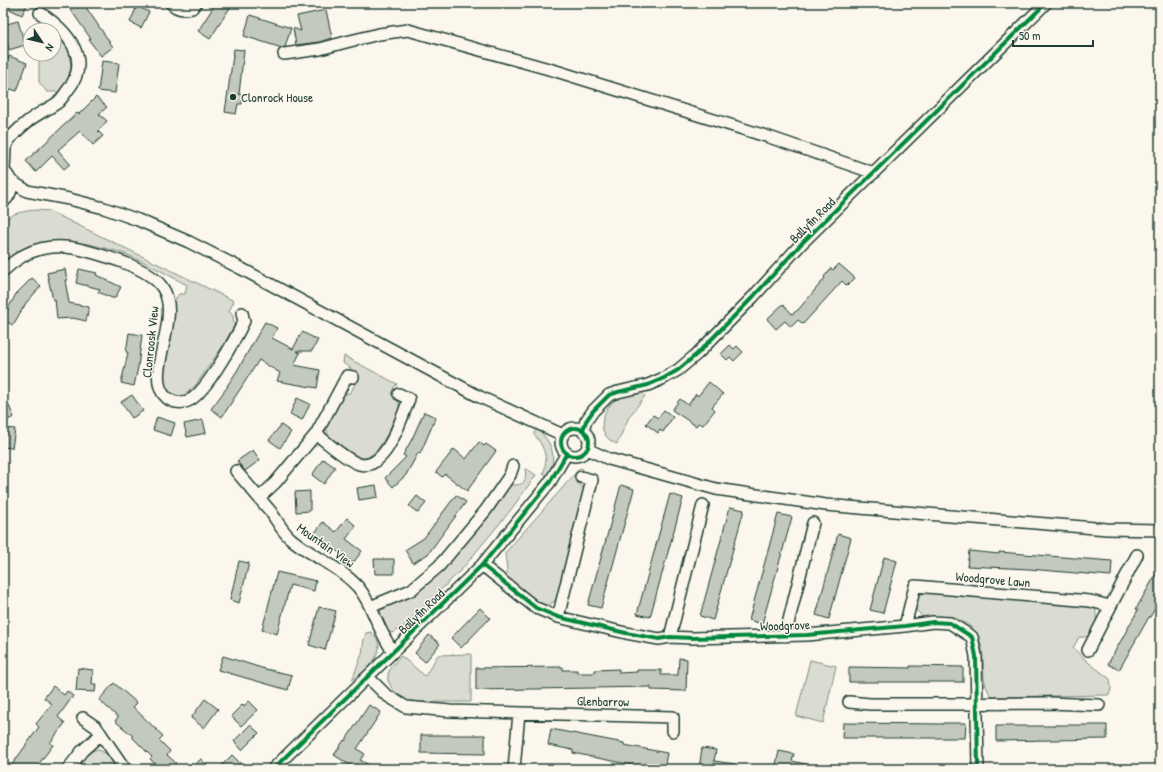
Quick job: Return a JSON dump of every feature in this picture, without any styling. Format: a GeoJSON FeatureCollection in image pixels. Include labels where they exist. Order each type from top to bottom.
{"type":"FeatureCollection","features":[{"type":"Feature","properties":{"kind":"street"},"geometry":{"type":"LineString","coordinates":[[171,3],[176,8],[185,10],[192,8],[196,3]]}},
{"type":"Feature","properties":{"kind":"street","name":"Ballyfin Road"},"geometry":{"type":"LineString","coordinates":[[583,430],[586,421],[593,411],[609,395],[648,385],[664,378],[678,370],[697,354],[753,298],[801,244],[1046,3]]}},
{"type":"Feature","properties":{"kind":"street"},"geometry":{"type":"LineString","coordinates":[[6,199],[12,187],[11,182],[4,171],[4,150],[8,141],[36,114],[57,103],[75,80],[78,69],[78,60],[75,49],[69,39],[56,25],[40,13]]}},
{"type":"Feature","properties":{"kind":"street"},"geometry":{"type":"LineString","coordinates":[[284,54],[320,50],[378,34],[408,30],[579,78],[769,137],[874,173]]}},
{"type":"Feature","properties":{"kind":"street"},"geometry":{"type":"LineString","coordinates":[[11,182],[27,191],[69,199],[104,208],[138,220],[189,242],[480,397],[563,435]]}},
{"type":"Feature","properties":{"kind":"street"},"geometry":{"type":"LineString","coordinates":[[6,199],[27,191]]}},
{"type":"Feature","properties":{"kind":"street","name":"Clonroosk View"},"geometry":{"type":"LineString","coordinates":[[3,271],[24,254],[36,250],[61,247],[78,249],[106,257],[145,273],[156,280],[163,288],[169,306],[168,321],[159,364],[159,380],[162,393],[167,398],[176,402],[192,399],[209,379],[234,341],[244,321],[242,313]]}},
{"type":"Feature","properties":{"kind":"street"},"geometry":{"type":"LineString","coordinates":[[259,498],[275,482],[316,434],[347,376],[353,377]]}},
{"type":"Feature","properties":{"kind":"street"},"geometry":{"type":"LineString","coordinates":[[316,434],[352,461],[364,465],[372,463],[378,459],[390,445],[409,399],[399,394]]}},
{"type":"Feature","properties":{"kind":"street"},"geometry":{"type":"LineString","coordinates":[[579,428],[583,430],[588,436],[587,449],[580,455],[575,456],[567,453],[562,446],[561,438],[563,435],[568,429],[579,428]]}},
{"type":"Feature","properties":{"kind":"street"},"geometry":{"type":"LineString","coordinates":[[587,449],[609,459],[716,488],[826,504],[1107,529],[1160,530]]}},
{"type":"Feature","properties":{"kind":"street","name":"Ballyfin Road"},"geometry":{"type":"LineString","coordinates":[[273,769],[482,565],[550,482],[567,453]]}},
{"type":"Feature","properties":{"kind":"street","name":"Mountain View"},"geometry":{"type":"LineString","coordinates":[[236,471],[272,513],[282,530],[289,537],[339,570],[350,579],[366,597],[382,636],[393,652]]}},
{"type":"Feature","properties":{"kind":"street"},"geometry":{"type":"LineString","coordinates":[[370,607],[411,590],[431,573],[473,527],[514,473]]}},
{"type":"Feature","properties":{"kind":"street"},"geometry":{"type":"LineString","coordinates":[[558,617],[592,480],[581,477]]}},
{"type":"Feature","properties":{"kind":"street"},"geometry":{"type":"LineString","coordinates":[[670,636],[703,505]]}},
{"type":"Feature","properties":{"kind":"street","name":"Woodgrove"},"geometry":{"type":"LineString","coordinates":[[785,636],[813,523]]}},
{"type":"Feature","properties":{"kind":"street"},"geometry":{"type":"LineString","coordinates":[[1088,650],[1137,555]]}},
{"type":"Feature","properties":{"kind":"street","name":"Woodgrove"},"geometry":{"type":"LineString","coordinates":[[482,565],[536,608],[558,617],[659,639],[670,636],[692,638],[807,635],[906,626],[933,622],[950,623],[972,637],[976,656],[978,769]]}},
{"type":"Feature","properties":{"kind":"street","name":"Woodgrove Lawn"},"geometry":{"type":"LineString","coordinates":[[906,626],[915,586],[1090,601],[1110,606]]}},
{"type":"Feature","properties":{"kind":"street","name":"Glenbarrow"},"geometry":{"type":"LineString","coordinates":[[367,678],[386,695],[406,707],[450,711],[673,717],[673,731]]}},
{"type":"Feature","properties":{"kind":"street"},"geometry":{"type":"LineString","coordinates":[[849,702],[870,704],[1049,703],[1099,705]]}},
{"type":"Feature","properties":{"kind":"street"},"geometry":{"type":"LineString","coordinates":[[514,769],[519,713]]}},
{"type":"Feature","properties":{"kind":"street"},"geometry":{"type":"LineString","coordinates":[[83,718],[96,727],[125,769]]}},
{"type":"Feature","properties":{"kind":"street"},"geometry":{"type":"LineString","coordinates":[[68,769],[82,751],[101,734]]}},
{"type":"Feature","properties":{"kind":"shaded area"},"geometry":{"type":"Polygon","coordinates":[[[62,42],[68,48],[71,67],[66,84],[58,92],[47,92],[39,82],[39,62],[62,62],[62,42]]]}},
{"type":"Feature","properties":{"kind":"shaded area"},"geometry":{"type":"Polygon","coordinates":[[[38,210],[49,211],[234,301],[229,311],[233,316],[234,326],[223,346],[195,386],[184,395],[177,396],[167,392],[162,380],[173,302],[179,294],[185,294],[187,285],[144,262],[120,252],[89,244],[58,241],[37,244],[3,267],[3,221],[15,214],[38,210]]]}},
{"type":"Feature","properties":{"kind":"shaded area"},"geometry":{"type":"Polygon","coordinates":[[[344,356],[397,384],[391,394],[397,399],[398,402],[399,409],[397,414],[387,435],[379,447],[369,457],[363,459],[357,458],[327,435],[327,425],[343,395],[351,392],[356,381],[356,375],[343,363],[344,356]]]}},
{"type":"Feature","properties":{"kind":"shaded area"},"geometry":{"type":"Polygon","coordinates":[[[640,391],[645,396],[629,417],[617,444],[605,435],[603,429],[602,423],[606,410],[616,399],[624,395],[640,391]]]}},
{"type":"Feature","properties":{"kind":"shaded area"},"geometry":{"type":"Polygon","coordinates":[[[537,429],[547,440],[552,451],[552,463],[547,476],[543,474],[546,463],[543,448],[534,434],[537,429]]]}},
{"type":"Feature","properties":{"kind":"shaded area"},"geometry":{"type":"Polygon","coordinates":[[[525,468],[536,475],[510,511],[462,569],[403,627],[392,633],[387,631],[380,614],[381,610],[387,607],[386,604],[415,592],[429,583],[456,552],[509,485],[518,485],[525,480],[525,468]]]}},
{"type":"Feature","properties":{"kind":"shaded area"},"geometry":{"type":"Polygon","coordinates":[[[580,468],[583,469],[579,484],[585,490],[557,599],[549,605],[541,605],[505,577],[507,570],[505,553],[580,468]]]}},
{"type":"Feature","properties":{"kind":"shaded area"},"geometry":{"type":"Polygon","coordinates":[[[924,592],[1094,605],[1096,615],[1095,627],[1089,635],[1079,637],[1073,648],[1089,663],[1110,679],[1111,689],[1109,695],[992,697],[987,689],[983,672],[983,654],[979,638],[974,630],[966,623],[961,621],[923,617],[914,607],[916,598],[924,592]]]}},
{"type":"Feature","properties":{"kind":"shaded area"},"geometry":{"type":"Polygon","coordinates":[[[371,632],[378,642],[378,653],[371,664],[352,680],[362,654],[366,633],[371,632]]]}},
{"type":"Feature","properties":{"kind":"shaded area"},"geometry":{"type":"Polygon","coordinates":[[[471,654],[471,702],[407,702],[393,690],[388,681],[388,674],[391,667],[401,656],[425,676],[438,655],[471,654]]]}},
{"type":"Feature","properties":{"kind":"shaded area"},"geometry":{"type":"Polygon","coordinates":[[[810,660],[836,666],[823,723],[796,716],[810,660]]]}},
{"type":"Feature","properties":{"kind":"shaded area"},"geometry":{"type":"Polygon","coordinates":[[[97,749],[107,754],[117,769],[76,769],[88,753],[97,749]]]}},
{"type":"Feature","properties":{"kind":"building"},"geometry":{"type":"Polygon","coordinates":[[[3,3],[28,3],[22,15],[3,6],[3,3]]]}},
{"type":"Feature","properties":{"kind":"building"},"geometry":{"type":"Polygon","coordinates":[[[66,3],[83,3],[113,47],[101,56],[66,3]]]}},
{"type":"Feature","properties":{"kind":"building"},"geometry":{"type":"Polygon","coordinates":[[[216,3],[233,3],[210,39],[198,31],[216,3]]]}},
{"type":"Feature","properties":{"kind":"building"},"geometry":{"type":"Polygon","coordinates":[[[137,6],[149,12],[141,28],[130,22],[137,6]]]}},
{"type":"Feature","properties":{"kind":"building"},"geometry":{"type":"Polygon","coordinates":[[[326,10],[332,38],[319,42],[296,45],[293,28],[301,31],[297,16],[326,10]]]}},
{"type":"Feature","properties":{"kind":"building"},"geometry":{"type":"Polygon","coordinates":[[[250,15],[291,28],[285,47],[282,48],[244,36],[250,15]]]}},
{"type":"Feature","properties":{"kind":"building"},"geometry":{"type":"Polygon","coordinates":[[[18,21],[22,35],[22,46],[9,50],[3,25],[18,21]]]}},
{"type":"Feature","properties":{"kind":"building"},"geometry":{"type":"Polygon","coordinates":[[[234,49],[244,50],[239,94],[243,95],[242,104],[238,104],[236,114],[225,112],[234,49]]]}},
{"type":"Feature","properties":{"kind":"building"},"geometry":{"type":"Polygon","coordinates":[[[9,56],[27,63],[17,91],[10,89],[3,104],[3,72],[9,56]]]}},
{"type":"Feature","properties":{"kind":"building"},"geometry":{"type":"Polygon","coordinates":[[[102,61],[119,63],[115,93],[98,91],[102,61]]]}},
{"type":"Feature","properties":{"kind":"building"},"geometry":{"type":"Polygon","coordinates":[[[96,97],[107,107],[99,114],[107,121],[98,131],[103,136],[93,145],[80,131],[58,150],[70,164],[64,169],[52,156],[36,172],[26,161],[96,97]]]}},
{"type":"Feature","properties":{"kind":"building"},"geometry":{"type":"Polygon","coordinates":[[[839,264],[855,278],[847,286],[842,281],[803,324],[798,320],[791,327],[785,321],[776,329],[767,319],[783,304],[792,314],[798,310],[825,278],[824,277],[831,268],[833,270],[839,264]]]}},
{"type":"Feature","properties":{"kind":"building"},"geometry":{"type":"Polygon","coordinates":[[[65,269],[67,281],[65,280],[69,303],[89,307],[86,321],[73,318],[57,319],[55,299],[53,300],[47,273],[65,269]]]}},
{"type":"Feature","properties":{"kind":"building"},"geometry":{"type":"Polygon","coordinates":[[[79,269],[97,273],[96,275],[121,287],[115,298],[98,292],[100,289],[76,283],[79,269]]]}},
{"type":"Feature","properties":{"kind":"building"},"geometry":{"type":"Polygon","coordinates":[[[32,278],[41,286],[26,303],[13,325],[3,320],[16,294],[32,278]]]}},
{"type":"Feature","properties":{"kind":"building"},"geometry":{"type":"Polygon","coordinates":[[[265,322],[277,328],[272,338],[293,349],[302,332],[318,340],[312,351],[296,351],[300,353],[294,365],[320,370],[317,388],[277,381],[280,373],[259,360],[222,417],[211,409],[228,386],[265,322]]]}},
{"type":"Feature","properties":{"kind":"building"},"geometry":{"type":"Polygon","coordinates":[[[129,333],[142,335],[134,386],[121,383],[128,353],[126,352],[129,333]]]}},
{"type":"Feature","properties":{"kind":"building"},"geometry":{"type":"Polygon","coordinates":[[[730,345],[734,349],[737,346],[743,352],[734,361],[730,357],[727,360],[721,354],[730,345]]]}},
{"type":"Feature","properties":{"kind":"building"},"geometry":{"type":"Polygon","coordinates":[[[709,382],[723,394],[712,407],[715,410],[703,425],[698,423],[696,426],[672,410],[680,399],[688,405],[696,394],[698,396],[709,382]]]}},
{"type":"Feature","properties":{"kind":"building"},"geometry":{"type":"Polygon","coordinates":[[[3,393],[14,417],[3,422],[3,393]]]}},
{"type":"Feature","properties":{"kind":"building"},"geometry":{"type":"Polygon","coordinates":[[[132,395],[143,411],[132,418],[121,402],[132,395]]]}},
{"type":"Feature","properties":{"kind":"building"},"geometry":{"type":"Polygon","coordinates":[[[297,398],[310,404],[302,420],[290,414],[297,398]]]}},
{"type":"Feature","properties":{"kind":"building"},"geometry":{"type":"Polygon","coordinates":[[[664,410],[673,417],[663,432],[660,430],[658,433],[646,424],[653,415],[658,418],[664,410]]]}},
{"type":"Feature","properties":{"kind":"building"},"geometry":{"type":"Polygon","coordinates":[[[424,412],[436,417],[420,454],[418,453],[406,475],[393,487],[385,478],[406,457],[403,455],[424,412]]]}},
{"type":"Feature","properties":{"kind":"building"},"geometry":{"type":"Polygon","coordinates":[[[157,417],[175,423],[171,436],[153,430],[157,417]]]}},
{"type":"Feature","properties":{"kind":"building"},"geometry":{"type":"Polygon","coordinates":[[[203,420],[206,433],[187,437],[184,424],[203,420]]]}},
{"type":"Feature","properties":{"kind":"building"},"geometry":{"type":"Polygon","coordinates":[[[281,425],[291,432],[280,448],[269,440],[281,425]]]}},
{"type":"Feature","properties":{"kind":"building"},"geometry":{"type":"Polygon","coordinates":[[[3,428],[15,429],[12,448],[3,447],[3,428]]]}},
{"type":"Feature","properties":{"kind":"building"},"geometry":{"type":"Polygon","coordinates":[[[479,442],[484,446],[486,444],[496,451],[467,491],[445,474],[442,477],[436,472],[454,449],[466,459],[479,442]]]}},
{"type":"Feature","properties":{"kind":"building"},"geometry":{"type":"Polygon","coordinates":[[[253,450],[260,460],[245,471],[237,461],[253,450]]]}},
{"type":"Feature","properties":{"kind":"building"},"geometry":{"type":"Polygon","coordinates":[[[323,459],[335,467],[324,484],[312,475],[323,459]]]}},
{"type":"Feature","properties":{"kind":"building"},"geometry":{"type":"Polygon","coordinates":[[[376,485],[378,497],[359,500],[357,488],[376,485]]]}},
{"type":"Feature","properties":{"kind":"building"},"geometry":{"type":"Polygon","coordinates":[[[621,485],[634,489],[601,608],[588,605],[621,485]]]}},
{"type":"Feature","properties":{"kind":"building"},"geometry":{"type":"Polygon","coordinates":[[[310,491],[310,511],[296,512],[295,492],[310,491]]]}},
{"type":"Feature","properties":{"kind":"building"},"geometry":{"type":"Polygon","coordinates":[[[670,494],[683,498],[650,617],[637,614],[670,494]]]}},
{"type":"Feature","properties":{"kind":"building"},"geometry":{"type":"Polygon","coordinates":[[[456,495],[466,502],[428,554],[413,563],[405,550],[424,538],[456,495]]]}},
{"type":"Feature","properties":{"kind":"building"},"geometry":{"type":"Polygon","coordinates":[[[417,496],[426,503],[418,513],[409,506],[417,496]]]}},
{"type":"Feature","properties":{"kind":"building"},"geometry":{"type":"Polygon","coordinates":[[[730,507],[744,510],[713,620],[700,616],[730,507]]]}},
{"type":"Feature","properties":{"kind":"building"},"geometry":{"type":"Polygon","coordinates":[[[778,514],[792,517],[762,624],[749,620],[778,514]]]}},
{"type":"Feature","properties":{"kind":"building"},"geometry":{"type":"Polygon","coordinates":[[[347,518],[356,526],[346,539],[362,551],[353,563],[314,534],[323,522],[336,532],[347,518]]]}},
{"type":"Feature","properties":{"kind":"building"},"geometry":{"type":"Polygon","coordinates":[[[838,534],[851,538],[829,619],[816,615],[838,534]]]}},
{"type":"Feature","properties":{"kind":"building"},"geometry":{"type":"Polygon","coordinates":[[[969,551],[1112,561],[1111,576],[1029,569],[967,566],[969,551]]]}},
{"type":"Feature","properties":{"kind":"building"},"geometry":{"type":"Polygon","coordinates":[[[884,557],[897,561],[883,613],[870,610],[884,557]]]}},
{"type":"Feature","properties":{"kind":"building"},"geometry":{"type":"Polygon","coordinates":[[[374,559],[394,559],[394,574],[375,574],[374,559]]]}},
{"type":"Feature","properties":{"kind":"building"},"geometry":{"type":"Polygon","coordinates":[[[239,561],[249,563],[239,603],[230,600],[239,561]]]}},
{"type":"Feature","properties":{"kind":"building"},"geometry":{"type":"Polygon","coordinates":[[[1160,567],[1160,600],[1119,670],[1108,664],[1138,610],[1136,609],[1160,567]]]}},
{"type":"Feature","properties":{"kind":"building"},"geometry":{"type":"Polygon","coordinates":[[[277,572],[316,581],[314,591],[290,585],[277,634],[262,630],[277,572]]]}},
{"type":"Feature","properties":{"kind":"building"},"geometry":{"type":"Polygon","coordinates":[[[319,607],[336,611],[325,650],[309,645],[319,607]]]}},
{"type":"Feature","properties":{"kind":"building"},"geometry":{"type":"Polygon","coordinates":[[[480,608],[490,618],[461,648],[451,638],[480,608]]]}},
{"type":"Feature","properties":{"kind":"building"},"geometry":{"type":"Polygon","coordinates":[[[429,635],[440,644],[425,662],[415,653],[429,635]]]}},
{"type":"Feature","properties":{"kind":"building"},"geometry":{"type":"Polygon","coordinates":[[[223,656],[265,669],[292,675],[288,690],[218,670],[223,656]]]}},
{"type":"Feature","properties":{"kind":"building"},"geometry":{"type":"Polygon","coordinates":[[[679,658],[687,659],[686,691],[651,690],[651,687],[476,690],[476,668],[563,667],[563,670],[577,670],[577,673],[595,673],[595,670],[619,669],[619,673],[637,672],[637,670],[661,670],[661,675],[678,675],[679,658]]]}},
{"type":"Feature","properties":{"kind":"building"},"geometry":{"type":"Polygon","coordinates":[[[910,666],[963,667],[963,682],[849,682],[849,667],[910,668],[910,666]]]}},
{"type":"Feature","properties":{"kind":"building"},"geometry":{"type":"Polygon","coordinates":[[[78,668],[93,670],[92,684],[96,684],[95,692],[76,691],[78,668]]]}},
{"type":"Feature","properties":{"kind":"building"},"geometry":{"type":"Polygon","coordinates":[[[114,683],[137,703],[133,707],[163,736],[159,740],[170,751],[167,755],[176,763],[171,769],[161,769],[150,759],[152,757],[132,737],[133,736],[115,721],[118,717],[99,700],[114,683]]]}},
{"type":"Feature","properties":{"kind":"building"},"geometry":{"type":"Polygon","coordinates":[[[53,686],[64,695],[67,691],[73,696],[58,717],[65,723],[50,743],[53,745],[35,769],[9,769],[39,727],[36,724],[52,704],[44,698],[53,686]]]}},
{"type":"Feature","properties":{"kind":"building"},"geometry":{"type":"Polygon","coordinates":[[[205,699],[218,709],[204,728],[191,718],[205,699]]]}},
{"type":"Feature","properties":{"kind":"building"},"geometry":{"type":"Polygon","coordinates":[[[249,701],[258,710],[241,726],[231,716],[243,704],[244,706],[249,701]]]}},
{"type":"Feature","properties":{"kind":"building"},"geometry":{"type":"Polygon","coordinates":[[[369,705],[381,712],[357,749],[365,754],[360,760],[377,769],[356,769],[334,755],[369,705]]]}},
{"type":"Feature","properties":{"kind":"building"},"geometry":{"type":"Polygon","coordinates":[[[843,723],[966,723],[965,738],[842,738],[843,723]]]}},
{"type":"Feature","properties":{"kind":"building"},"geometry":{"type":"Polygon","coordinates":[[[250,725],[259,733],[242,750],[234,741],[250,725]]]}},
{"type":"Feature","properties":{"kind":"building"},"geometry":{"type":"Polygon","coordinates":[[[1107,725],[1107,739],[996,741],[996,726],[1107,725]]]}},
{"type":"Feature","properties":{"kind":"building"},"geometry":{"type":"Polygon","coordinates":[[[551,729],[667,753],[664,769],[655,769],[655,767],[637,764],[637,766],[573,753],[573,750],[548,745],[551,729]]]}},
{"type":"Feature","properties":{"kind":"building"},"geometry":{"type":"Polygon","coordinates":[[[421,735],[485,735],[485,754],[421,753],[421,735]]]}},
{"type":"Feature","properties":{"kind":"building"},"geometry":{"type":"Polygon","coordinates":[[[702,748],[716,750],[714,761],[735,764],[735,769],[699,769],[702,748]]]}},
{"type":"Feature","properties":{"kind":"building"},"geometry":{"type":"Polygon","coordinates":[[[779,751],[794,754],[792,761],[810,765],[810,769],[775,769],[779,751]]]}},
{"type":"Feature","properties":{"kind":"building"},"geometry":{"type":"Polygon","coordinates":[[[232,755],[240,763],[235,769],[218,769],[232,755]]]}},
{"type":"Feature","properties":{"kind":"building"},"geometry":{"type":"Polygon","coordinates":[[[201,759],[211,769],[190,769],[201,759]]]}},
{"type":"Feature","properties":{"kind":"cycle path"},"geometry":{"type":"LineString","coordinates":[[583,430],[586,421],[593,411],[609,395],[648,385],[664,378],[678,370],[697,354],[753,297],[801,244],[1046,3]]}},
{"type":"Feature","properties":{"kind":"cycle path"},"geometry":{"type":"LineString","coordinates":[[575,428],[585,432],[589,442],[585,452],[575,456],[565,452],[561,442],[565,432],[575,428]]}},
{"type":"Feature","properties":{"kind":"cycle path"},"geometry":{"type":"LineString","coordinates":[[273,769],[482,565],[550,482],[567,453]]}},
{"type":"Feature","properties":{"kind":"cycle path"},"geometry":{"type":"LineString","coordinates":[[482,565],[536,608],[558,617],[659,639],[670,637],[692,638],[807,635],[933,622],[950,623],[972,637],[976,656],[978,769]]}},
{"type":"Feature","properties":{"kind":"place","name":"Clonrock House"},"geometry":{"type":"Point","coordinates":[233,97]}}]}
